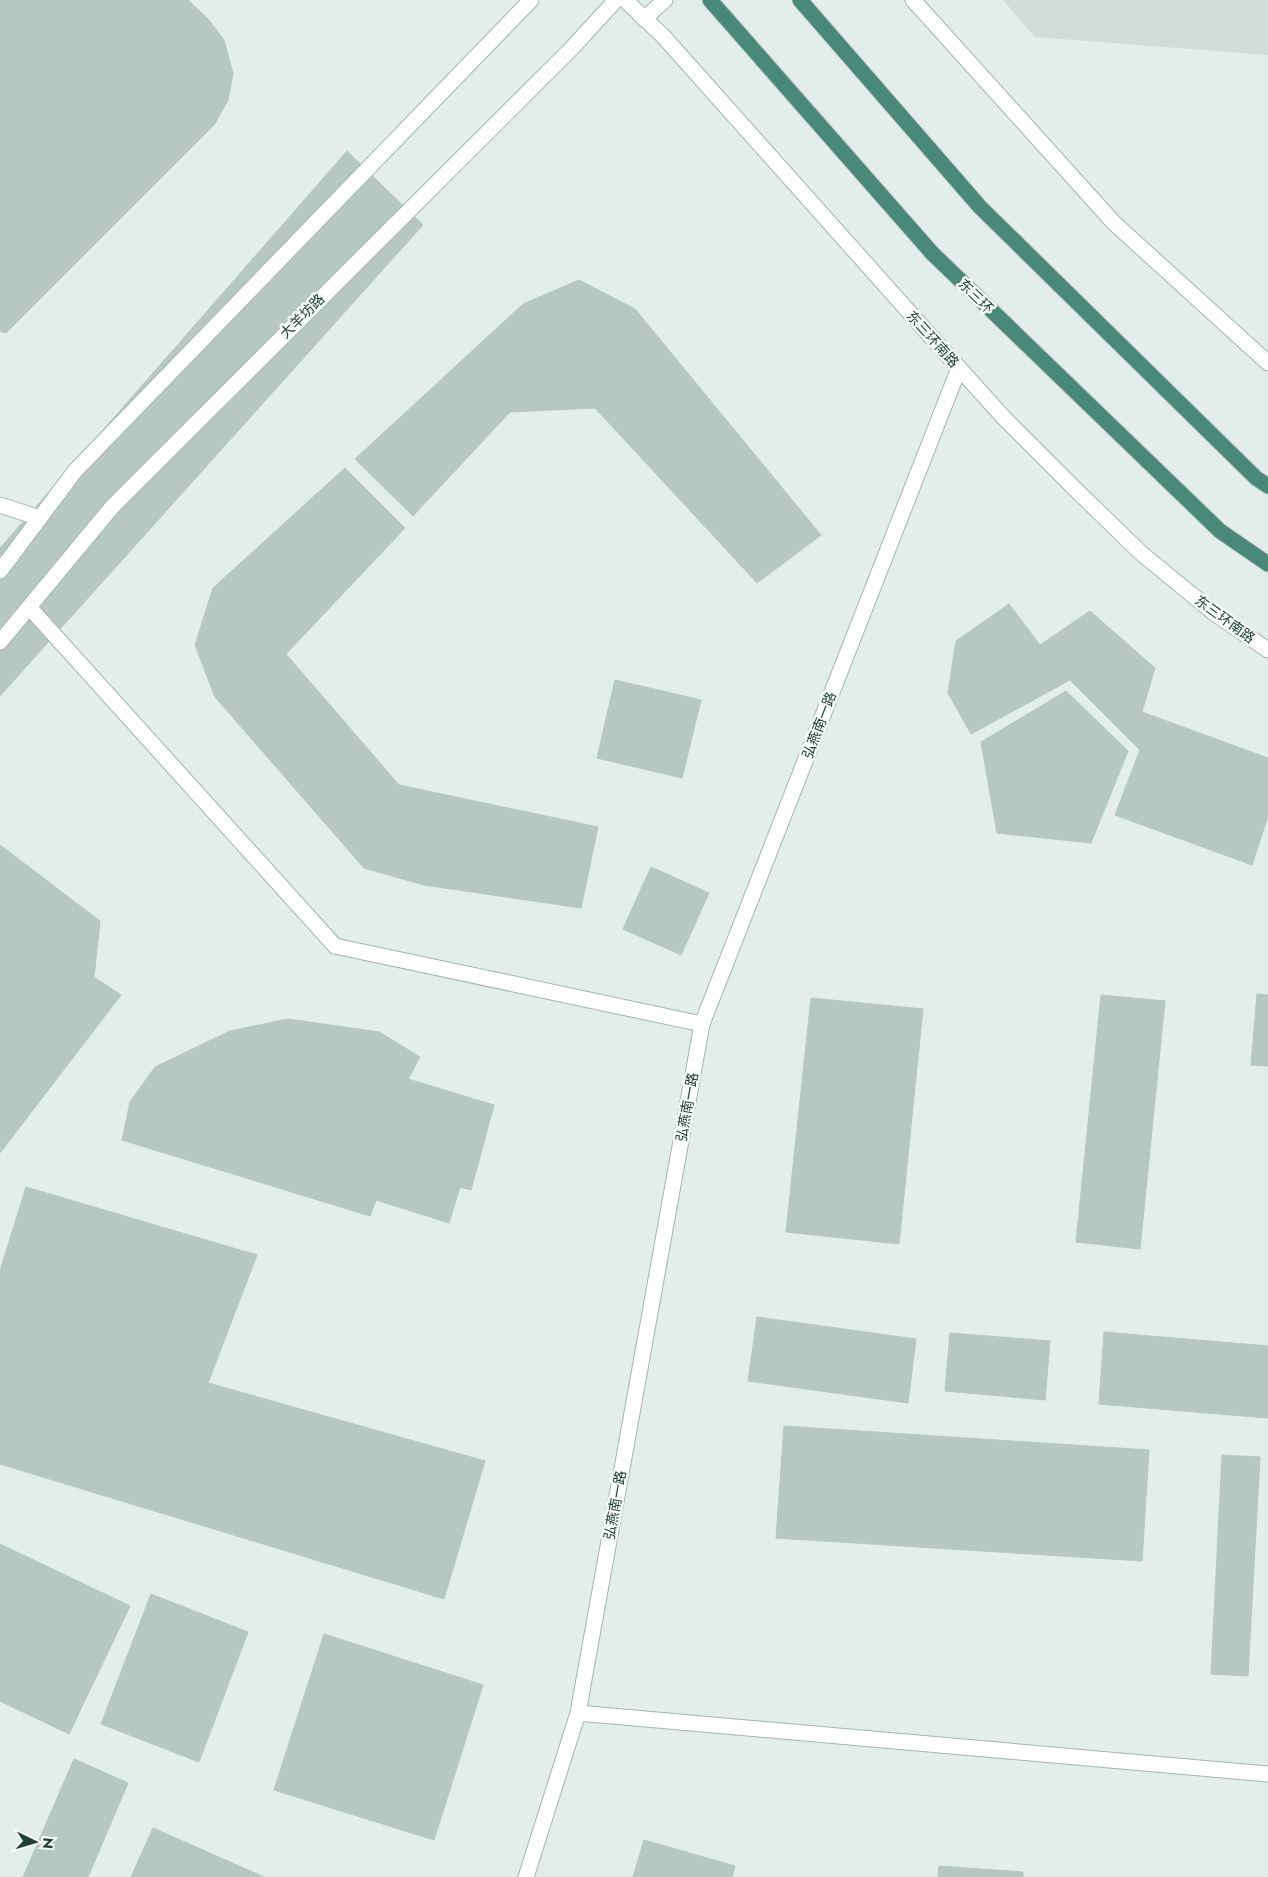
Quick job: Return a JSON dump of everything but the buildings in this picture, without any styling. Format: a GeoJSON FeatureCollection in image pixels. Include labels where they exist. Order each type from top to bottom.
{"type":"FeatureCollection","features":[{"type":"Feature","properties":{"kind":"highway","name":"东三环"},"geometry":{"type":"LineString","coordinates":[[710,0],[932,253],[1220,531],[1268,564]]}},
{"type":"Feature","properties":{"kind":"highway"},"geometry":{"type":"LineString","coordinates":[[800,0],[980,207],[1256,478],[1268,486]]}},
{"type":"Feature","properties":{"kind":"street"},"geometry":{"type":"LineString","coordinates":[[0,571],[75,471],[530,0]]}},
{"type":"Feature","properties":{"kind":"street","name":"大羊坊路"},"geometry":{"type":"LineString","coordinates":[[0,642],[112,507],[572,48],[616,0]]}},
{"type":"Feature","properties":{"kind":"street","name":"东三环南路"},"geometry":{"type":"LineString","coordinates":[[625,0],[663,36],[959,368],[1073,487],[1141,553],[1214,613],[1268,650]]}},
{"type":"Feature","properties":{"kind":"street"},"geometry":{"type":"LineString","coordinates":[[644,19],[665,0]]}},
{"type":"Feature","properties":{"kind":"street"},"geometry":{"type":"LineString","coordinates":[[913,0],[1114,223],[1268,363]]}},
{"type":"Feature","properties":{"kind":"street","name":"弘燕南一路"},"geometry":{"type":"LineString","coordinates":[[526,1877],[578,1713],[702,1024],[959,368]]}},
{"type":"Feature","properties":{"kind":"street"},"geometry":{"type":"LineString","coordinates":[[0,505],[40,518]]}},
{"type":"Feature","properties":{"kind":"street"},"geometry":{"type":"LineString","coordinates":[[29,607],[334,946],[702,1024]]}},
{"type":"Feature","properties":{"kind":"street"},"geometry":{"type":"LineString","coordinates":[[578,1713],[1268,1774]]}},
{"type":"Feature","properties":{"kind":"shaded area"},"geometry":{"type":"Polygon","coordinates":[[[1003,0],[1268,0],[1268,55],[1035,37],[1003,0]]]}}]}
